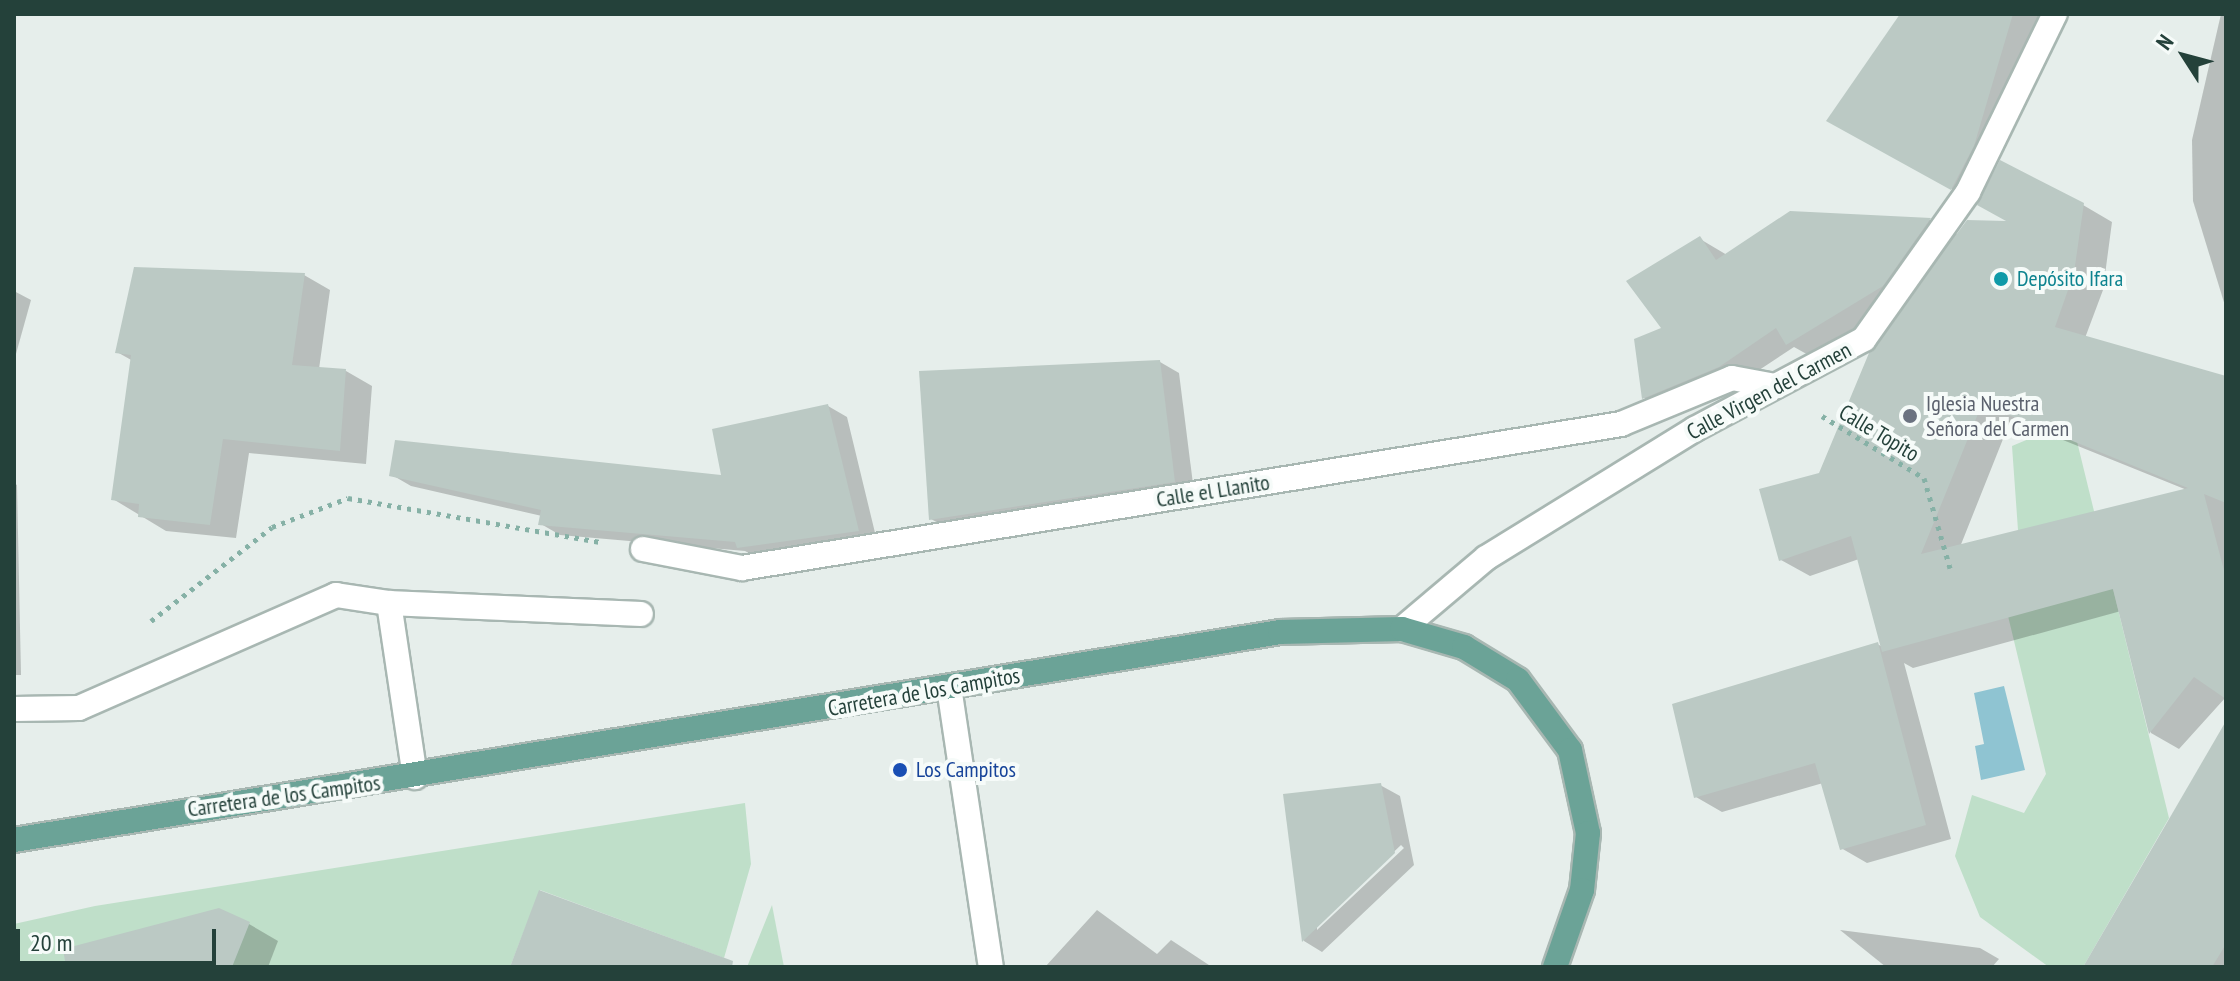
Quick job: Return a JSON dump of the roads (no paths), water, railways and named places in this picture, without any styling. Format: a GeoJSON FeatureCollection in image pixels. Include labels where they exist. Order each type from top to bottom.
{"type":"FeatureCollection","features":[{"type":"Feature","properties":{"kind":"main road","name":"Carretera de los Campitos"},"geometry":{"type":"LineString","coordinates":[[14,840],[415,777],[1280,632],[1402,629],[1464,647],[1518,680],[1570,750],[1588,833],[1582,890],[1555,967]]}},
{"type":"Feature","properties":{"kind":"street","name":"Calle Virgen del Carmen"},"geometry":{"type":"LineString","coordinates":[[1402,629],[1486,558],[1783,382],[1864,339],[1968,192],[2055,14]]}},
{"type":"Feature","properties":{"kind":"street","name":"Calle el Llanito"},"geometry":{"type":"LineString","coordinates":[[643,549],[742,568],[1621,424],[1732,378],[1783,382]]}},
{"type":"Feature","properties":{"kind":"street"},"geometry":{"type":"LineString","coordinates":[[14,709],[79,708],[336,595],[389,603],[641,614]]}},
{"type":"Feature","properties":{"kind":"street"},"geometry":{"type":"LineString","coordinates":[[389,603],[415,777]]}},
{"type":"Feature","properties":{"kind":"street"},"geometry":{"type":"LineString","coordinates":[[949,687],[991,967]]}},
{"type":"Feature","properties":{"kind":"water"},"geometry":{"type":"Polygon","coordinates":[[[2004,686],[2025,770],[1981,780],[1975,746],[1984,744],[1974,693],[2004,686]]]}},
{"type":"Feature","properties":{"kind":"place","name":"Depósito Ifara"},"geometry":{"type":"Point","coordinates":[2001,279]}},
{"type":"Feature","properties":{"kind":"place","name":"Iglesia Nuestra Señora del Carmen"},"geometry":{"type":"Point","coordinates":[1910,416]}},
{"type":"Feature","properties":{"kind":"place","name":"Los Campitos"},"geometry":{"type":"Point","coordinates":[900,770]}}]}
